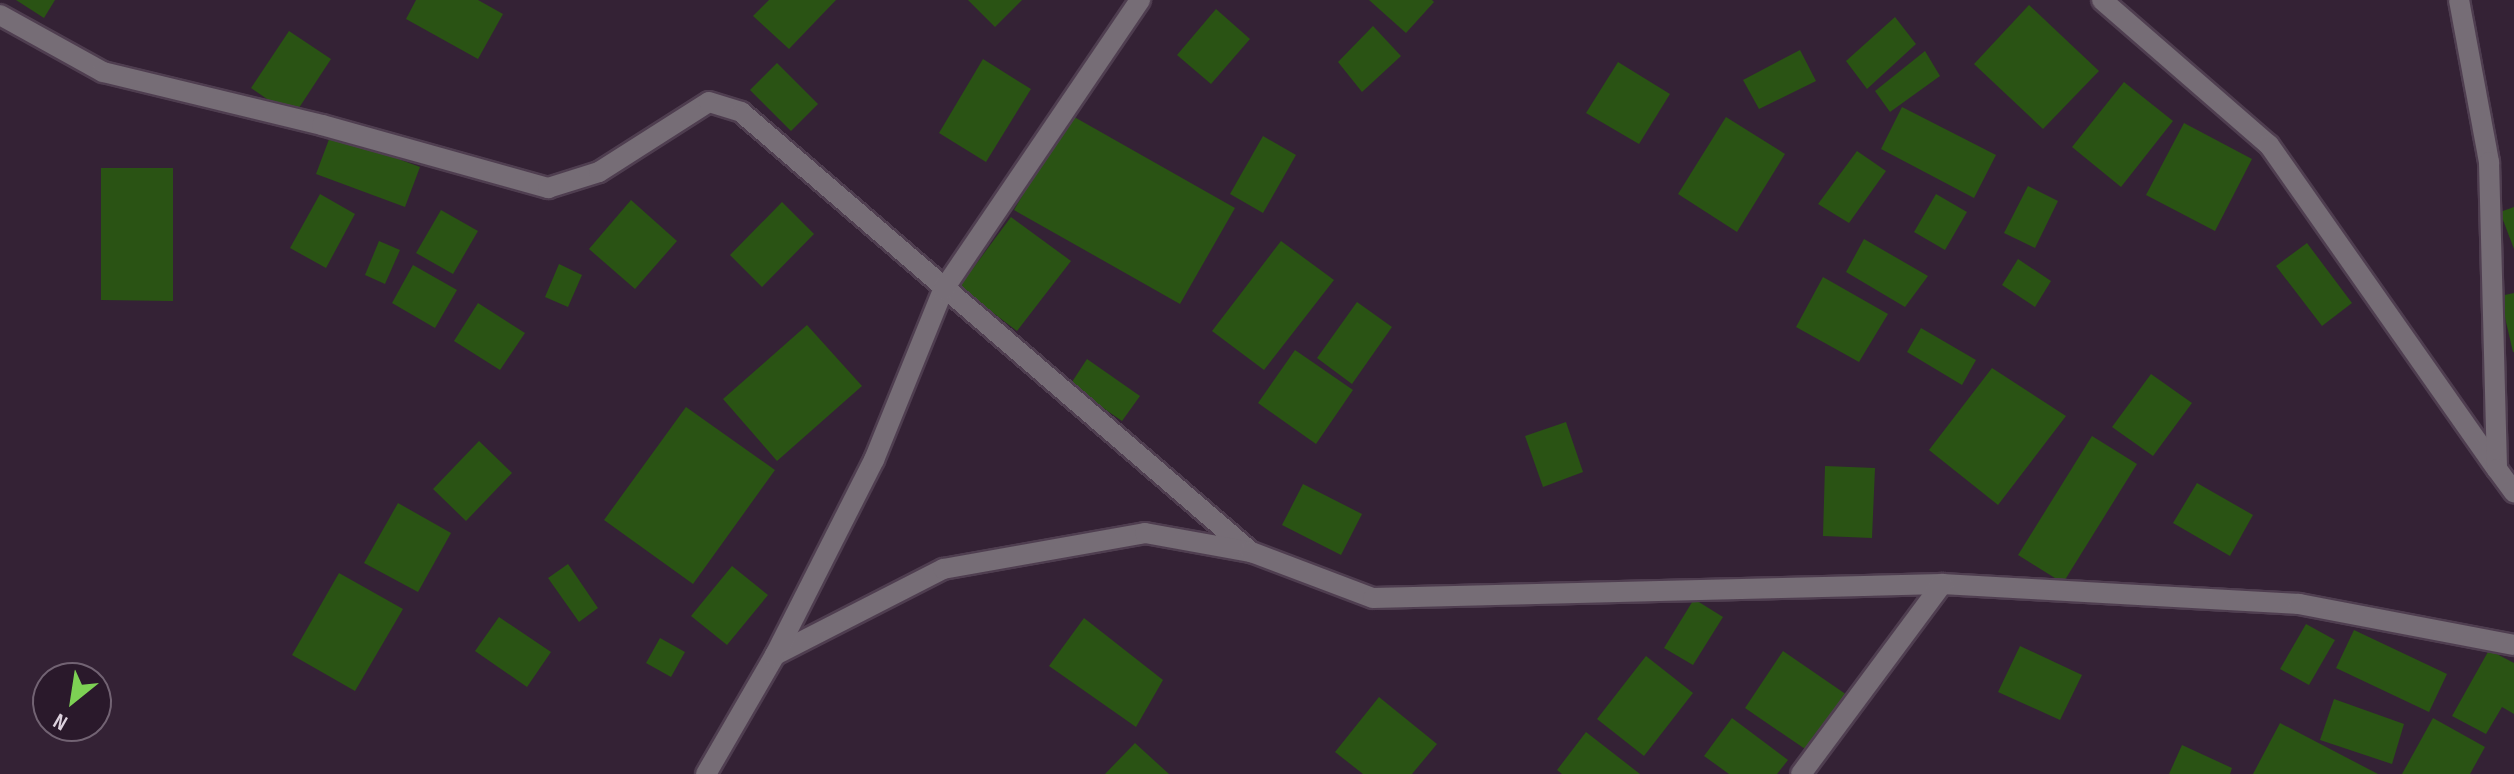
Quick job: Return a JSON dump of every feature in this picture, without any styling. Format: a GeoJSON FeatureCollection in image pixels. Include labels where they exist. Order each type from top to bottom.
{"type":"FeatureCollection","features":[{"type":"Feature","properties":{"kind":"street"},"geometry":{"type":"LineString","coordinates":[[706,774],[775,655],[874,460],[943,290],[1140,0]]}},
{"type":"Feature","properties":{"kind":"street"},"geometry":{"type":"LineString","coordinates":[[2102,0],[2269,145],[2514,492]]}},
{"type":"Feature","properties":{"kind":"street"},"geometry":{"type":"LineString","coordinates":[[2459,0],[2489,162],[2497,469]]}},
{"type":"Feature","properties":{"kind":"street"},"geometry":{"type":"LineString","coordinates":[[0,15],[103,72],[548,188],[599,172],[709,102],[741,112],[783,143],[943,290],[1251,552]]}},
{"type":"Feature","properties":{"kind":"street"},"geometry":{"type":"LineString","coordinates":[[775,655],[943,569],[1145,533],[1251,552],[1373,598],[1942,584],[2299,604],[2514,645]]}},
{"type":"Feature","properties":{"kind":"street"},"geometry":{"type":"LineString","coordinates":[[1801,774],[1942,584]]}},
{"type":"Feature","properties":{"kind":"building"},"geometry":{"type":"Polygon","coordinates":[[[16,0],[55,0],[44,18],[16,0]]]}},
{"type":"Feature","properties":{"kind":"building"},"geometry":{"type":"Polygon","coordinates":[[[416,0],[478,0],[503,14],[478,59],[406,19],[416,0]]]}},
{"type":"Feature","properties":{"kind":"building"},"geometry":{"type":"Polygon","coordinates":[[[769,0],[836,0],[789,49],[753,16],[769,0]]]}},
{"type":"Feature","properties":{"kind":"building"},"geometry":{"type":"Polygon","coordinates":[[[968,0],[1022,0],[995,27],[968,0]]]}},
{"type":"Feature","properties":{"kind":"building"},"geometry":{"type":"Polygon","coordinates":[[[1369,0],[1432,0],[1434,2],[1406,33],[1369,0]]]}},
{"type":"Feature","properties":{"kind":"building"},"geometry":{"type":"Polygon","coordinates":[[[2029,5],[2099,71],[2043,129],[1974,64],[2029,5]]]}},
{"type":"Feature","properties":{"kind":"building"},"geometry":{"type":"Polygon","coordinates":[[[1216,9],[1250,39],[1211,84],[1177,55],[1216,9]]]}},
{"type":"Feature","properties":{"kind":"building"},"geometry":{"type":"Polygon","coordinates":[[[1895,17],[1916,44],[1867,89],[1846,61],[1895,17]]]}},
{"type":"Feature","properties":{"kind":"building"},"geometry":{"type":"Polygon","coordinates":[[[1373,26],[1401,56],[1362,92],[1338,62],[1373,26]]]}},
{"type":"Feature","properties":{"kind":"building"},"geometry":{"type":"Polygon","coordinates":[[[289,31],[331,59],[293,117],[251,88],[289,31]]]}},
{"type":"Feature","properties":{"kind":"building"},"geometry":{"type":"Polygon","coordinates":[[[1800,50],[1816,81],[1759,109],[1743,80],[1800,50]]]}},
{"type":"Feature","properties":{"kind":"building"},"geometry":{"type":"Polygon","coordinates":[[[1925,51],[1940,76],[1890,112],[1875,91],[1925,51]]]}},
{"type":"Feature","properties":{"kind":"building"},"geometry":{"type":"Polygon","coordinates":[[[983,59],[1031,89],[986,162],[939,133],[983,59]]]}},
{"type":"Feature","properties":{"kind":"building"},"geometry":{"type":"Polygon","coordinates":[[[1618,62],[1670,94],[1639,144],[1586,113],[1618,62]]]}},
{"type":"Feature","properties":{"kind":"building"},"geometry":{"type":"Polygon","coordinates":[[[777,63],[818,104],[791,131],[750,90],[777,63]]]}},
{"type":"Feature","properties":{"kind":"building"},"geometry":{"type":"Polygon","coordinates":[[[2124,82],[2173,121],[2121,187],[2072,147],[2124,82]]]}},
{"type":"Feature","properties":{"kind":"building"},"geometry":{"type":"Polygon","coordinates":[[[1902,107],[1996,155],[1974,198],[1881,149],[1902,107]]]}},
{"type":"Feature","properties":{"kind":"building"},"geometry":{"type":"Polygon","coordinates":[[[1069,114],[1235,208],[1180,304],[1014,210],[1069,114]]]}},
{"type":"Feature","properties":{"kind":"building"},"geometry":{"type":"Polygon","coordinates":[[[1726,117],[1785,154],[1737,232],[1678,194],[1726,117]]]}},
{"type":"Feature","properties":{"kind":"building"},"geometry":{"type":"Polygon","coordinates":[[[2184,123],[2252,159],[2215,231],[2146,195],[2184,123]]]}},
{"type":"Feature","properties":{"kind":"building"},"geometry":{"type":"Polygon","coordinates":[[[331,134],[420,167],[405,207],[316,174],[331,134]]]}},
{"type":"Feature","properties":{"kind":"building"},"geometry":{"type":"Polygon","coordinates":[[[1263,136],[1296,155],[1263,213],[1230,194],[1263,136]]]}},
{"type":"Feature","properties":{"kind":"building"},"geometry":{"type":"Polygon","coordinates":[[[1857,151],[1886,171],[1849,223],[1818,204],[1857,151]]]}},
{"type":"Feature","properties":{"kind":"building"},"geometry":{"type":"Polygon","coordinates":[[[101,168],[173,168],[173,301],[101,300],[101,168]]]}},
{"type":"Feature","properties":{"kind":"building"},"geometry":{"type":"Polygon","coordinates":[[[2028,186],[2058,201],[2035,248],[2004,233],[2028,186]]]}},
{"type":"Feature","properties":{"kind":"building"},"geometry":{"type":"Polygon","coordinates":[[[320,194],[355,214],[326,268],[290,248],[320,194]]]}},
{"type":"Feature","properties":{"kind":"building"},"geometry":{"type":"Polygon","coordinates":[[[1936,194],[1967,212],[1945,250],[1914,232],[1936,194]]]}},
{"type":"Feature","properties":{"kind":"building"},"geometry":{"type":"Polygon","coordinates":[[[631,200],[677,241],[635,289],[589,249],[631,200]]]}},
{"type":"Feature","properties":{"kind":"building"},"geometry":{"type":"Polygon","coordinates":[[[782,202],[814,234],[762,287],[730,255],[782,202]]]}},
{"type":"Feature","properties":{"kind":"building"},"geometry":{"type":"Polygon","coordinates":[[[2514,207],[2514,249],[2500,212],[2514,207]]]}},
{"type":"Feature","properties":{"kind":"building"},"geometry":{"type":"Polygon","coordinates":[[[441,210],[478,231],[453,274],[416,253],[441,210]]]}},
{"type":"Feature","properties":{"kind":"building"},"geometry":{"type":"Polygon","coordinates":[[[1011,217],[1071,261],[1017,331],[959,287],[1011,217]]]}},
{"type":"Feature","properties":{"kind":"building"},"geometry":{"type":"Polygon","coordinates":[[[1864,239],[1928,276],[1905,307],[1846,272],[1864,239]]]}},
{"type":"Feature","properties":{"kind":"building"},"geometry":{"type":"Polygon","coordinates":[[[379,241],[400,250],[385,284],[365,275],[379,241]]]}},
{"type":"Feature","properties":{"kind":"building"},"geometry":{"type":"Polygon","coordinates":[[[1281,241],[1334,280],[1264,370],[1212,331],[1281,241]]]}},
{"type":"Feature","properties":{"kind":"building"},"geometry":{"type":"Polygon","coordinates":[[[2307,243],[2352,303],[2322,326],[2276,266],[2307,243]]]}},
{"type":"Feature","properties":{"kind":"building"},"geometry":{"type":"Polygon","coordinates":[[[2018,259],[2051,281],[2035,307],[2002,285],[2018,259]]]}},
{"type":"Feature","properties":{"kind":"building"},"geometry":{"type":"Polygon","coordinates":[[[559,264],[582,275],[568,307],[545,297],[559,264]]]}},
{"type":"Feature","properties":{"kind":"building"},"geometry":{"type":"Polygon","coordinates":[[[413,265],[457,290],[435,328],[392,303],[413,265]]]}},
{"type":"Feature","properties":{"kind":"building"},"geometry":{"type":"Polygon","coordinates":[[[1823,277],[1888,314],[1859,362],[1796,327],[1823,277]]]}},
{"type":"Feature","properties":{"kind":"building"},"geometry":{"type":"Polygon","coordinates":[[[2514,293],[2514,352],[2513,352],[2500,296],[2514,293]]]}},
{"type":"Feature","properties":{"kind":"building"},"geometry":{"type":"Polygon","coordinates":[[[1357,302],[1392,327],[1352,384],[1317,358],[1357,302]]]}},
{"type":"Feature","properties":{"kind":"building"},"geometry":{"type":"Polygon","coordinates":[[[478,303],[525,333],[500,370],[454,341],[478,303]]]}},
{"type":"Feature","properties":{"kind":"building"},"geometry":{"type":"Polygon","coordinates":[[[807,325],[862,386],[777,461],[723,399],[807,325]]]}},
{"type":"Feature","properties":{"kind":"building"},"geometry":{"type":"Polygon","coordinates":[[[1921,328],[1976,360],[1962,385],[1907,352],[1921,328]]]}},
{"type":"Feature","properties":{"kind":"building"},"geometry":{"type":"Polygon","coordinates":[[[1295,350],[1353,390],[1316,444],[1258,403],[1295,350]]]}},
{"type":"Feature","properties":{"kind":"building"},"geometry":{"type":"Polygon","coordinates":[[[1087,359],[1140,396],[1122,421],[1070,385],[1087,359]]]}},
{"type":"Feature","properties":{"kind":"building"},"geometry":{"type":"Polygon","coordinates":[[[1992,368],[2066,416],[1998,505],[1929,450],[1992,368]]]}},
{"type":"Feature","properties":{"kind":"building"},"geometry":{"type":"Polygon","coordinates":[[[2151,374],[2192,403],[2153,456],[2112,427],[2151,374]]]}},
{"type":"Feature","properties":{"kind":"building"},"geometry":{"type":"Polygon","coordinates":[[[686,407],[775,470],[693,584],[604,520],[686,407]]]}},
{"type":"Feature","properties":{"kind":"building"},"geometry":{"type":"Polygon","coordinates":[[[1566,422],[1583,472],[1543,487],[1525,436],[1566,422]]]}},
{"type":"Feature","properties":{"kind":"building"},"geometry":{"type":"Polygon","coordinates":[[[2092,436],[2137,464],[2063,583],[2018,555],[2092,436]]]}},
{"type":"Feature","properties":{"kind":"building"},"geometry":{"type":"Polygon","coordinates":[[[479,441],[512,473],[466,521],[433,489],[479,441]]]}},
{"type":"Feature","properties":{"kind":"building"},"geometry":{"type":"Polygon","coordinates":[[[1825,466],[1875,468],[1872,538],[1823,536],[1825,466]]]}},
{"type":"Feature","properties":{"kind":"building"},"geometry":{"type":"Polygon","coordinates":[[[2197,483],[2253,515],[2230,556],[2173,523],[2197,483]]]}},
{"type":"Feature","properties":{"kind":"building"},"geometry":{"type":"Polygon","coordinates":[[[1303,484],[1362,514],[1341,555],[1282,525],[1303,484]]]}},
{"type":"Feature","properties":{"kind":"building"},"geometry":{"type":"Polygon","coordinates":[[[398,503],[451,533],[418,592],[364,563],[398,503]]]}},
{"type":"Feature","properties":{"kind":"building"},"geometry":{"type":"Polygon","coordinates":[[[568,564],[598,608],[579,622],[548,578],[568,564]]]}},
{"type":"Feature","properties":{"kind":"building"},"geometry":{"type":"Polygon","coordinates":[[[732,566],[768,595],[727,645],[691,616],[732,566]]]}},
{"type":"Feature","properties":{"kind":"building"},"geometry":{"type":"Polygon","coordinates":[[[339,573],[403,609],[355,691],[292,655],[339,573]]]}},
{"type":"Feature","properties":{"kind":"building"},"geometry":{"type":"Polygon","coordinates":[[[1694,599],[1723,617],[1693,665],[1664,648],[1694,599]]]}},
{"type":"Feature","properties":{"kind":"building"},"geometry":{"type":"Polygon","coordinates":[[[499,617],[551,652],[527,687],[475,651],[499,617]]]}},
{"type":"Feature","properties":{"kind":"building"},"geometry":{"type":"Polygon","coordinates":[[[1084,618],[1163,680],[1136,727],[1049,666],[1084,618]]]}},
{"type":"Feature","properties":{"kind":"building"},"geometry":{"type":"Polygon","coordinates":[[[2306,624],[2335,640],[2309,685],[2280,669],[2306,624]]]}},
{"type":"Feature","properties":{"kind":"building"},"geometry":{"type":"Polygon","coordinates":[[[2354,630],[2447,674],[2429,712],[2336,668],[2354,630]]]}},
{"type":"Feature","properties":{"kind":"building"},"geometry":{"type":"Polygon","coordinates":[[[660,638],[685,652],[671,677],[646,663],[660,638]]]}},
{"type":"Feature","properties":{"kind":"building"},"geometry":{"type":"Polygon","coordinates":[[[2020,646],[2082,675],[2060,720],[1998,692],[2020,646]]]}},
{"type":"Feature","properties":{"kind":"building"},"geometry":{"type":"Polygon","coordinates":[[[2489,650],[2514,663],[2514,714],[2502,707],[2486,734],[2452,716],[2489,650]]]}},
{"type":"Feature","properties":{"kind":"building"},"geometry":{"type":"Polygon","coordinates":[[[1783,651],[1847,695],[1808,751],[1745,708],[1783,651]]]}},
{"type":"Feature","properties":{"kind":"building"},"geometry":{"type":"Polygon","coordinates":[[[1646,656],[1693,693],[1644,756],[1597,719],[1646,656]]]}},
{"type":"Feature","properties":{"kind":"building"},"geometry":{"type":"Polygon","coordinates":[[[1379,697],[1437,744],[1412,774],[1363,774],[1335,752],[1379,697]]]}},
{"type":"Feature","properties":{"kind":"building"},"geometry":{"type":"Polygon","coordinates":[[[2334,699],[2404,724],[2392,764],[2320,740],[2334,699]]]}},
{"type":"Feature","properties":{"kind":"building"},"geometry":{"type":"Polygon","coordinates":[[[1732,718],[1788,760],[1777,774],[1729,774],[1704,756],[1732,718]]]}},
{"type":"Feature","properties":{"kind":"building"},"geometry":{"type":"Polygon","coordinates":[[[2433,718],[2485,747],[2470,774],[2402,774],[2433,718]]]}},
{"type":"Feature","properties":{"kind":"building"},"geometry":{"type":"Polygon","coordinates":[[[2280,723],[2378,774],[2253,774],[2280,723]]]}},
{"type":"Feature","properties":{"kind":"building"},"geometry":{"type":"Polygon","coordinates":[[[1586,732],[1640,774],[1562,774],[1557,770],[1586,732]]]}},
{"type":"Feature","properties":{"kind":"building"},"geometry":{"type":"Polygon","coordinates":[[[1135,743],[1169,774],[1105,774],[1135,743]]]}},
{"type":"Feature","properties":{"kind":"building"},"geometry":{"type":"Polygon","coordinates":[[[2182,745],[2232,768],[2230,774],[2169,774],[2182,745]]]}}]}
